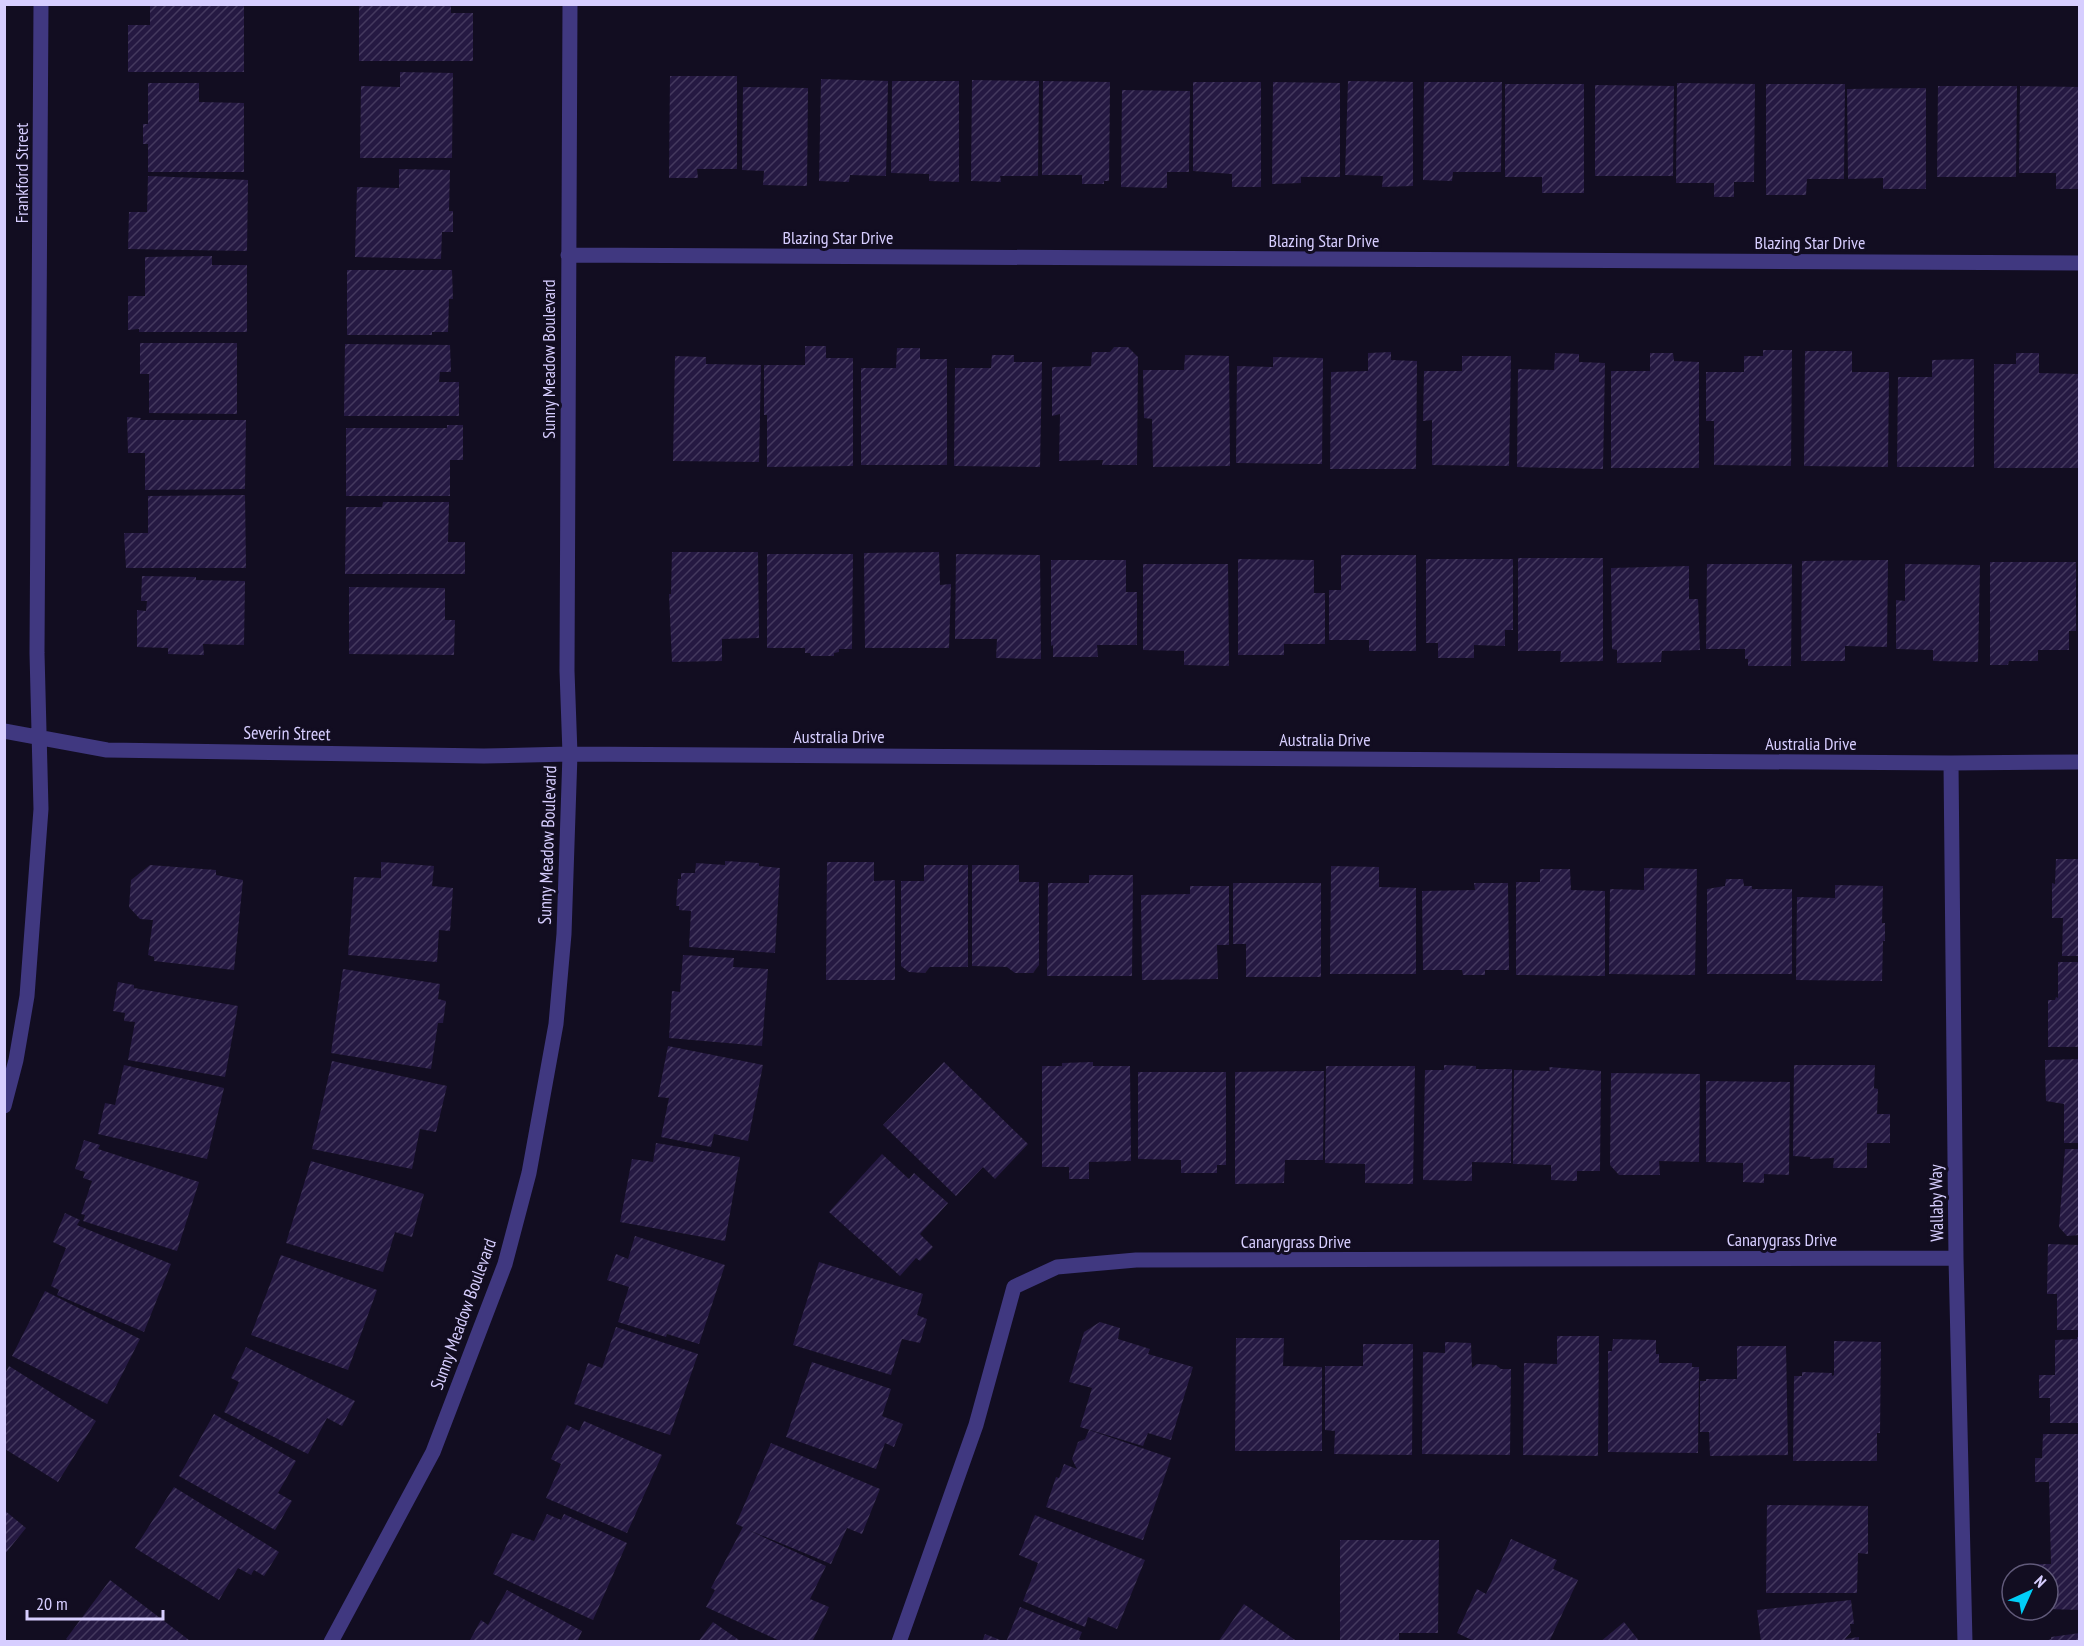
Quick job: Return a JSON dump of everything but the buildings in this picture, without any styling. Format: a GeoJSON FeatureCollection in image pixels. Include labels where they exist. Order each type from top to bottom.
{"type":"FeatureCollection","features":[{"type":"Feature","properties":{"kind":"street","name":"Frankford Street"},"geometry":{"type":"LineString","coordinates":[[4,1106],[16,1060],[27,996],[41,809],[36,653],[41,4]]}},
{"type":"Feature","properties":{"kind":"street","name":"Sunny Meadow Boulevard"},"geometry":{"type":"LineString","coordinates":[[331,1641],[433,1452],[508,1253],[529,1173],[556,1024],[564,934],[570,754],[567,671],[570,4]]}},
{"type":"Feature","properties":{"kind":"street","name":"Blazing Star Drive"},"geometry":{"type":"LineString","coordinates":[[568,255],[2079,263]]}},
{"type":"Feature","properties":{"kind":"street","name":"Severin Street"},"geometry":{"type":"LineString","coordinates":[[4,731],[107,750],[484,756],[570,754]]}},
{"type":"Feature","properties":{"kind":"street","name":"Australia Drive"},"geometry":{"type":"LineString","coordinates":[[570,754],[2079,762]]}},
{"type":"Feature","properties":{"kind":"street","name":"Wallaby Way"},"geometry":{"type":"LineString","coordinates":[[1951,763],[1956,1258],[1965,1641]]}},
{"type":"Feature","properties":{"kind":"street","name":"Canarygrass Drive"},"geometry":{"type":"LineString","coordinates":[[899,1641],[976,1425],[1014,1287],[1057,1267],[1136,1260],[1956,1258]]}}]}
